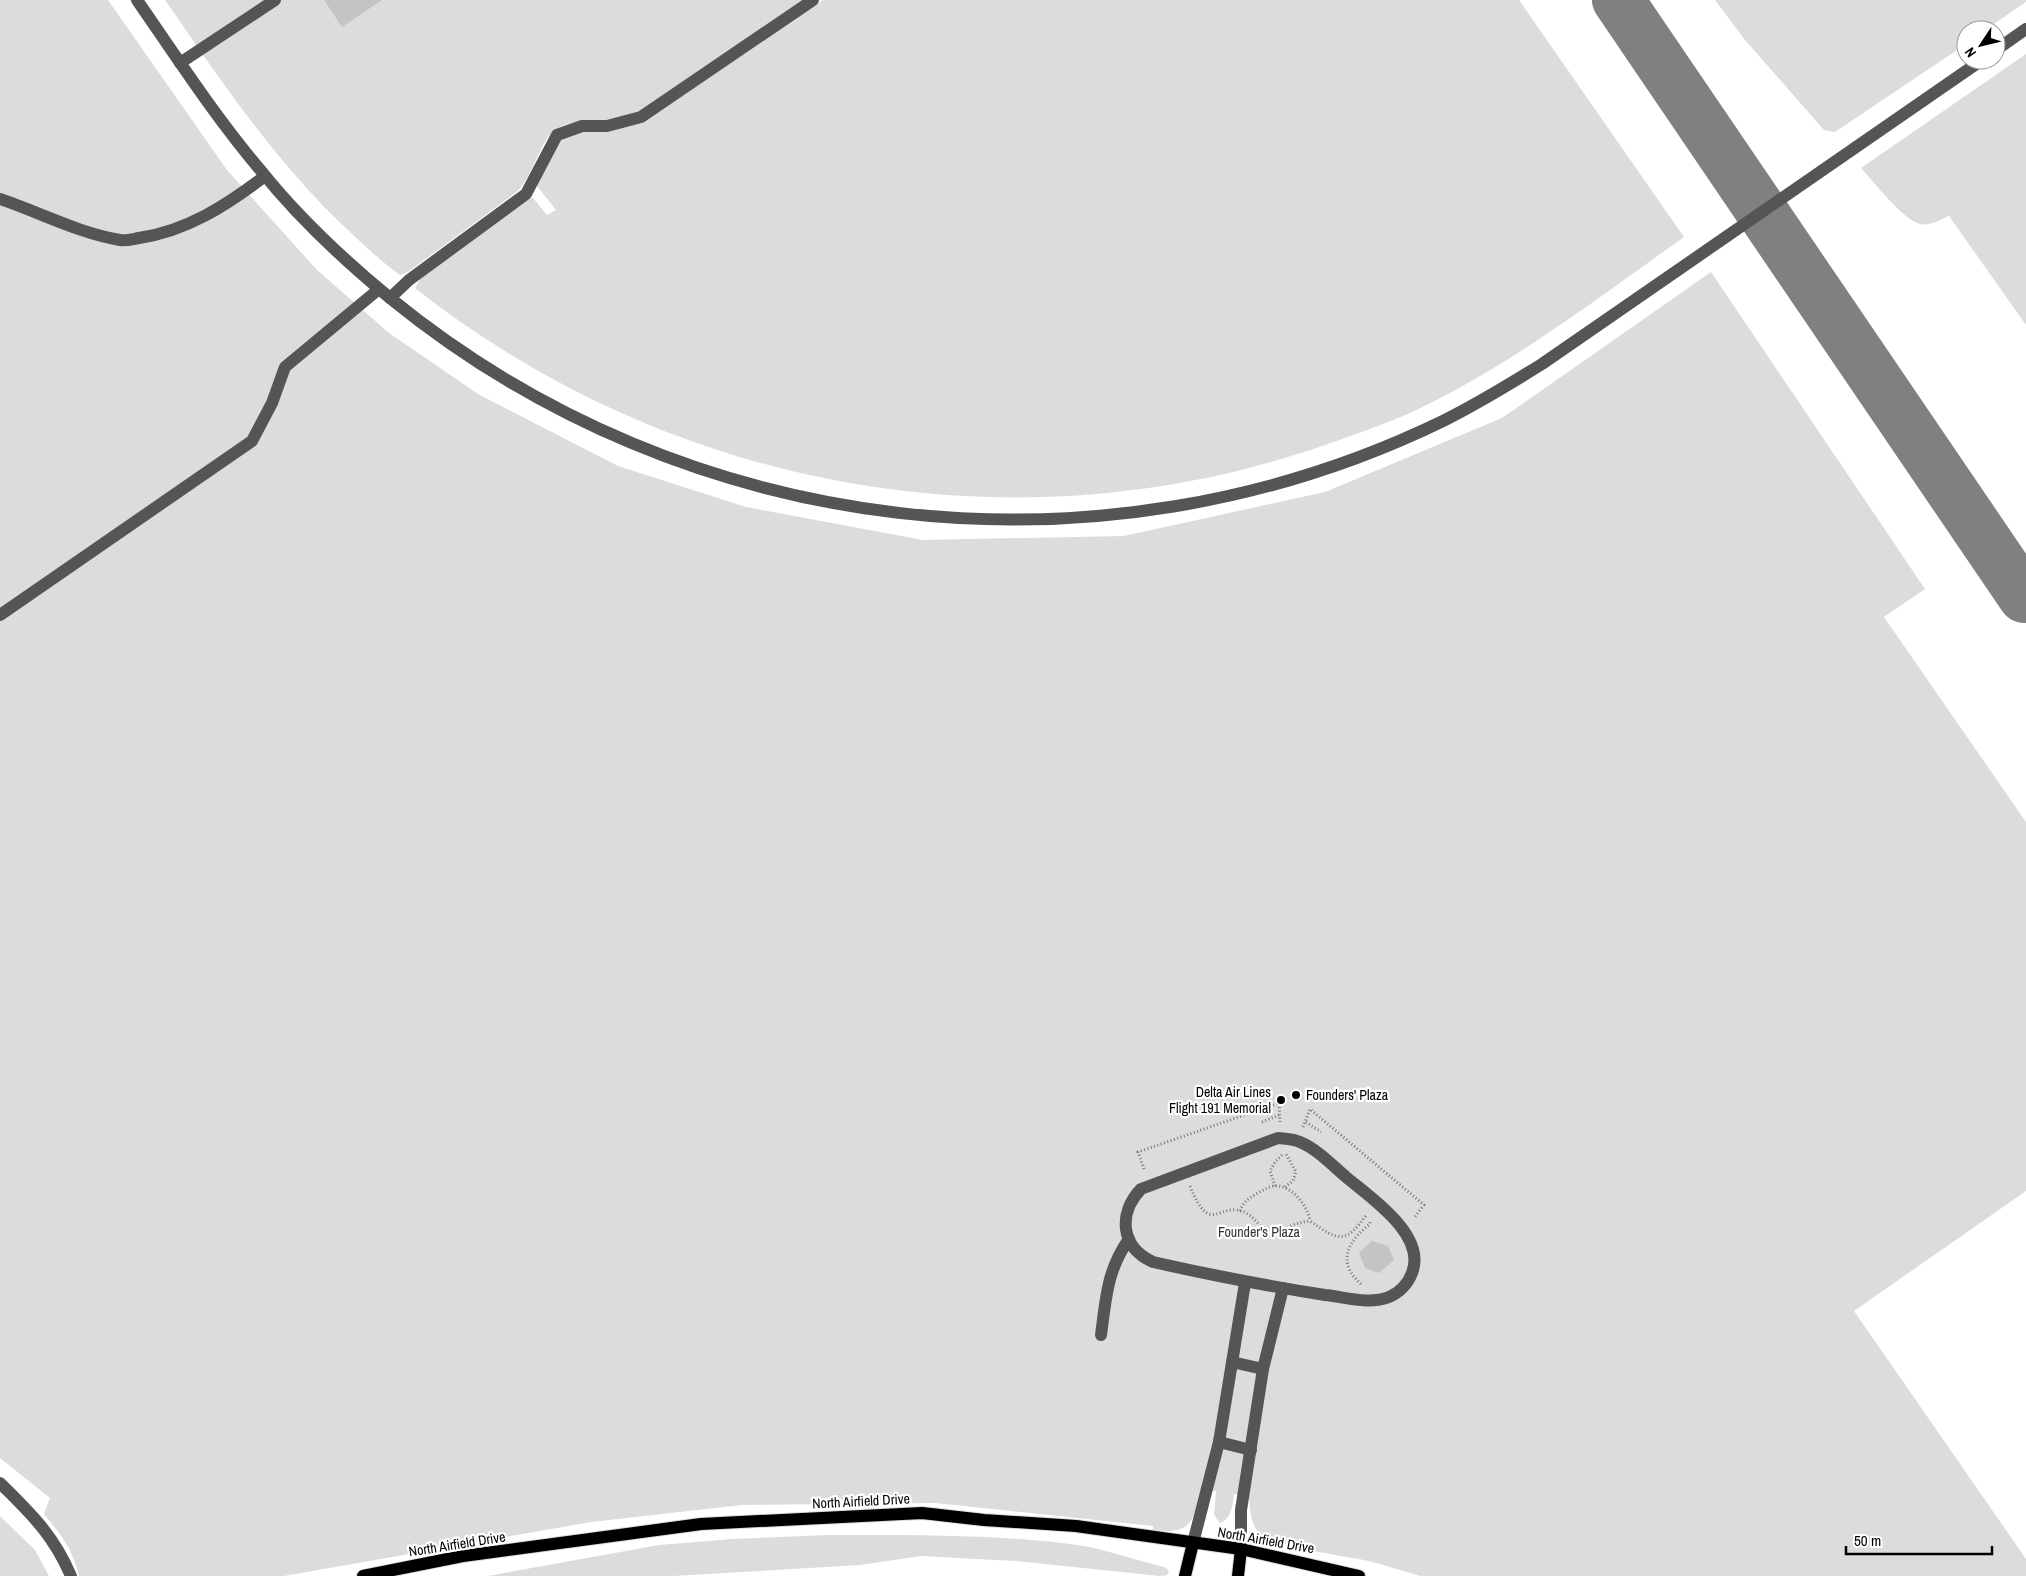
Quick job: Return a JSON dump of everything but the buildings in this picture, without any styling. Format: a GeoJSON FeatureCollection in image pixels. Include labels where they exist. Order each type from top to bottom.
{"type":"FeatureCollection","features":[{"type":"Feature","properties":{"kind":"main road","name":"North Airfield Drive"},"geometry":{"type":"LineString","coordinates":[[363,1576],[463,1556],[701,1524],[922,1513],[984,1520],[1076,1526],[1241,1549],[1327,1567],[1359,1576]]}},
{"type":"Feature","properties":{"kind":"main road"},"geometry":{"type":"LineString","coordinates":[[1185,1576],[1193,1543]]}},
{"type":"Feature","properties":{"kind":"main road"},"geometry":{"type":"LineString","coordinates":[[1238,1576],[1241,1549]]}},
{"type":"Feature","properties":{"kind":"lane"},"geometry":{"type":"LineString","coordinates":[[137,0],[180,63],[265,176],[329,244],[379,289],[429,328],[475,360],[557,408],[645,450],[699,469],[750,484],[847,506],[936,518],[987,520],[1036,520],[1139,512],[1186,505],[1301,477],[1395,442],[1443,421],[1487,397],[1590,331],[1968,70]]}},
{"type":"Feature","properties":{"kind":"lane"},"geometry":{"type":"LineString","coordinates":[[180,63],[275,0]]}},
{"type":"Feature","properties":{"kind":"lane"},"geometry":{"type":"LineString","coordinates":[[390,298],[409,280],[526,194],[557,135],[582,126],[607,126],[641,117],[813,0]]}},
{"type":"Feature","properties":{"kind":"lane"},"geometry":{"type":"LineString","coordinates":[[2006,43],[2026,29]]}},
{"type":"Feature","properties":{"kind":"lane"},"geometry":{"type":"LineString","coordinates":[[0,199],[85,231],[122,240],[158,235],[190,224],[237,198],[265,176]]}},
{"type":"Feature","properties":{"kind":"lane"},"geometry":{"type":"LineString","coordinates":[[0,616],[252,441],[272,403],[285,367],[379,289]]}},
{"type":"Feature","properties":{"kind":"lane"},"geometry":{"type":"LineString","coordinates":[[1278,1138],[1302,1143],[1314,1150],[1376,1201],[1395,1220],[1414,1248],[1415,1256],[1413,1271],[1404,1287],[1390,1297],[1368,1301],[1246,1283],[1153,1262],[1144,1258],[1136,1251],[1129,1239],[1125,1218],[1134,1197],[1141,1189],[1278,1138]]}},
{"type":"Feature","properties":{"kind":"lane"},"geometry":{"type":"LineString","coordinates":[[1101,1335],[1108,1280],[1118,1254],[1129,1239]]}},
{"type":"Feature","properties":{"kind":"lane"},"geometry":{"type":"LineString","coordinates":[[1193,1543],[1219,1442],[1246,1283]]}},
{"type":"Feature","properties":{"kind":"lane"},"geometry":{"type":"LineString","coordinates":[[1241,1549],[1241,1510],[1263,1369],[1283,1288]]}},
{"type":"Feature","properties":{"kind":"lane"},"geometry":{"type":"LineString","coordinates":[[1232,1362],[1263,1369]]}},
{"type":"Feature","properties":{"kind":"lane"},"geometry":{"type":"LineString","coordinates":[[1219,1442],[1251,1450]]}},
{"type":"Feature","properties":{"kind":"lane"},"geometry":{"type":"LineString","coordinates":[[0,1483],[38,1521],[60,1552],[71,1576]]}},
{"type":"Feature","properties":{"kind":"path"},"geometry":{"type":"LineString","coordinates":[[1144,1169],[1138,1152],[1258,1113],[1279,1103],[1279,1122],[1287,1124]]}},
{"type":"Feature","properties":{"kind":"path"},"geometry":{"type":"LineString","coordinates":[[1296,1126],[1304,1128],[1310,1109],[1326,1125],[1424,1205],[1414,1218]]}},
{"type":"Feature","properties":{"kind":"path"},"geometry":{"type":"LineString","coordinates":[[1262,1122],[1279,1115]]}},
{"type":"Feature","properties":{"kind":"path"},"geometry":{"type":"LineString","coordinates":[[1306,1122],[1321,1132]]}},
{"type":"Feature","properties":{"kind":"path"},"geometry":{"type":"LineString","coordinates":[[1275,1186],[1270,1171],[1275,1162],[1284,1154],[1296,1172],[1293,1181],[1284,1188]]}},
{"type":"Feature","properties":{"kind":"path"},"geometry":{"type":"LineString","coordinates":[[1184,1172],[1197,1204],[1202,1210],[1211,1214],[1219,1215],[1231,1211],[1240,1211],[1253,1218],[1266,1231],[1275,1233],[1283,1232],[1292,1226],[1310,1221]]}},
{"type":"Feature","properties":{"kind":"path"},"geometry":{"type":"LineString","coordinates":[[1240,1211],[1245,1202],[1266,1188],[1275,1186],[1284,1188],[1295,1195],[1306,1208],[1310,1221],[1332,1236],[1344,1237],[1356,1230],[1376,1201]]}},
{"type":"Feature","properties":{"kind":"path"},"geometry":{"type":"LineString","coordinates":[[1370,1221],[1370,1224],[1352,1239],[1347,1258],[1354,1277],[1360,1284],[1370,1288]]}},
{"type":"Feature","properties":{"kind":"green space","name":"Founder's Plaza"},"geometry":{"type":"Polygon","coordinates":[[[0,0],[108,0],[227,170],[316,269],[389,333],[478,394],[618,466],[746,507],[923,540],[1124,536],[1325,492],[1502,418],[1711,272],[1925,589],[1884,617],[2026,822],[2026,1191],[1854,1311],[2026,1559],[2026,1576],[1420,1576],[1358,1559],[1293,1547],[1267,1538],[1259,1533],[1254,1525],[1249,1497],[1234,1494],[1229,1515],[1227,1519],[1220,1523],[1214,1515],[1216,1491],[1202,1489],[1196,1510],[1189,1523],[1183,1528],[1166,1531],[1153,1530],[1153,1526],[935,1503],[742,1505],[591,1522],[284,1576],[79,1576],[66,1543],[44,1514],[50,1498],[0,1458],[0,0]]]}},
{"type":"Feature","properties":{"kind":"green space"},"geometry":{"type":"Polygon","coordinates":[[[165,0],[804,0],[637,113],[611,119],[574,123],[558,128],[546,140],[530,173],[518,191],[408,272],[400,275],[324,207],[275,151],[252,122],[165,0]]]}},
{"type":"Feature","properties":{"kind":"green space"},"geometry":{"type":"Polygon","coordinates":[[[823,0],[1519,0],[1684,237],[1517,354],[1447,395],[1410,413],[1325,445],[1208,478],[1089,495],[969,496],[850,483],[734,455],[622,413],[515,357],[415,288],[421,278],[527,198],[533,198],[547,215],[556,210],[537,186],[557,143],[567,134],[654,115],[823,0]]]}},
{"type":"Feature","properties":{"kind":"green space"},"geometry":{"type":"Polygon","coordinates":[[[1715,0],[2026,0],[2026,2],[2000,20],[1956,20],[1956,51],[1835,132],[1824,130],[1745,40],[1715,0]]]}},
{"type":"Feature","properties":{"kind":"green space"},"geometry":{"type":"Polygon","coordinates":[[[2026,54],[2026,325],[1949,216],[1927,224],[1913,221],[1897,208],[1861,168],[2003,70],[2006,70],[2006,68],[2026,54]]]}},
{"type":"Feature","properties":{"kind":"green space"},"geometry":{"type":"Polygon","coordinates":[[[0,1516],[35,1550],[49,1576],[0,1576],[0,1516]]]}},
{"type":"Feature","properties":{"kind":"green space"},"geometry":{"type":"Polygon","coordinates":[[[827,1535],[952,1536],[1046,1541],[1099,1549],[1165,1567],[1169,1571],[1167,1575],[1160,1576],[1015,1561],[921,1556],[860,1565],[673,1576],[488,1576],[659,1545],[733,1539],[827,1535]]]}},
{"type":"Feature","properties":{"kind":"taxiway"},"geometry":{"type":"LineString","coordinates":[[1618,0],[2024,597]]}},
{"type":"Feature","properties":{"kind":"place","name":"Founders' Plaza"},"geometry":{"type":"Point","coordinates":[1296,1095]}},
{"type":"Feature","properties":{"kind":"place","name":"Delta Air Lines Flight 191 Memorial"},"geometry":{"type":"Point","coordinates":[1281,1100]}}]}
